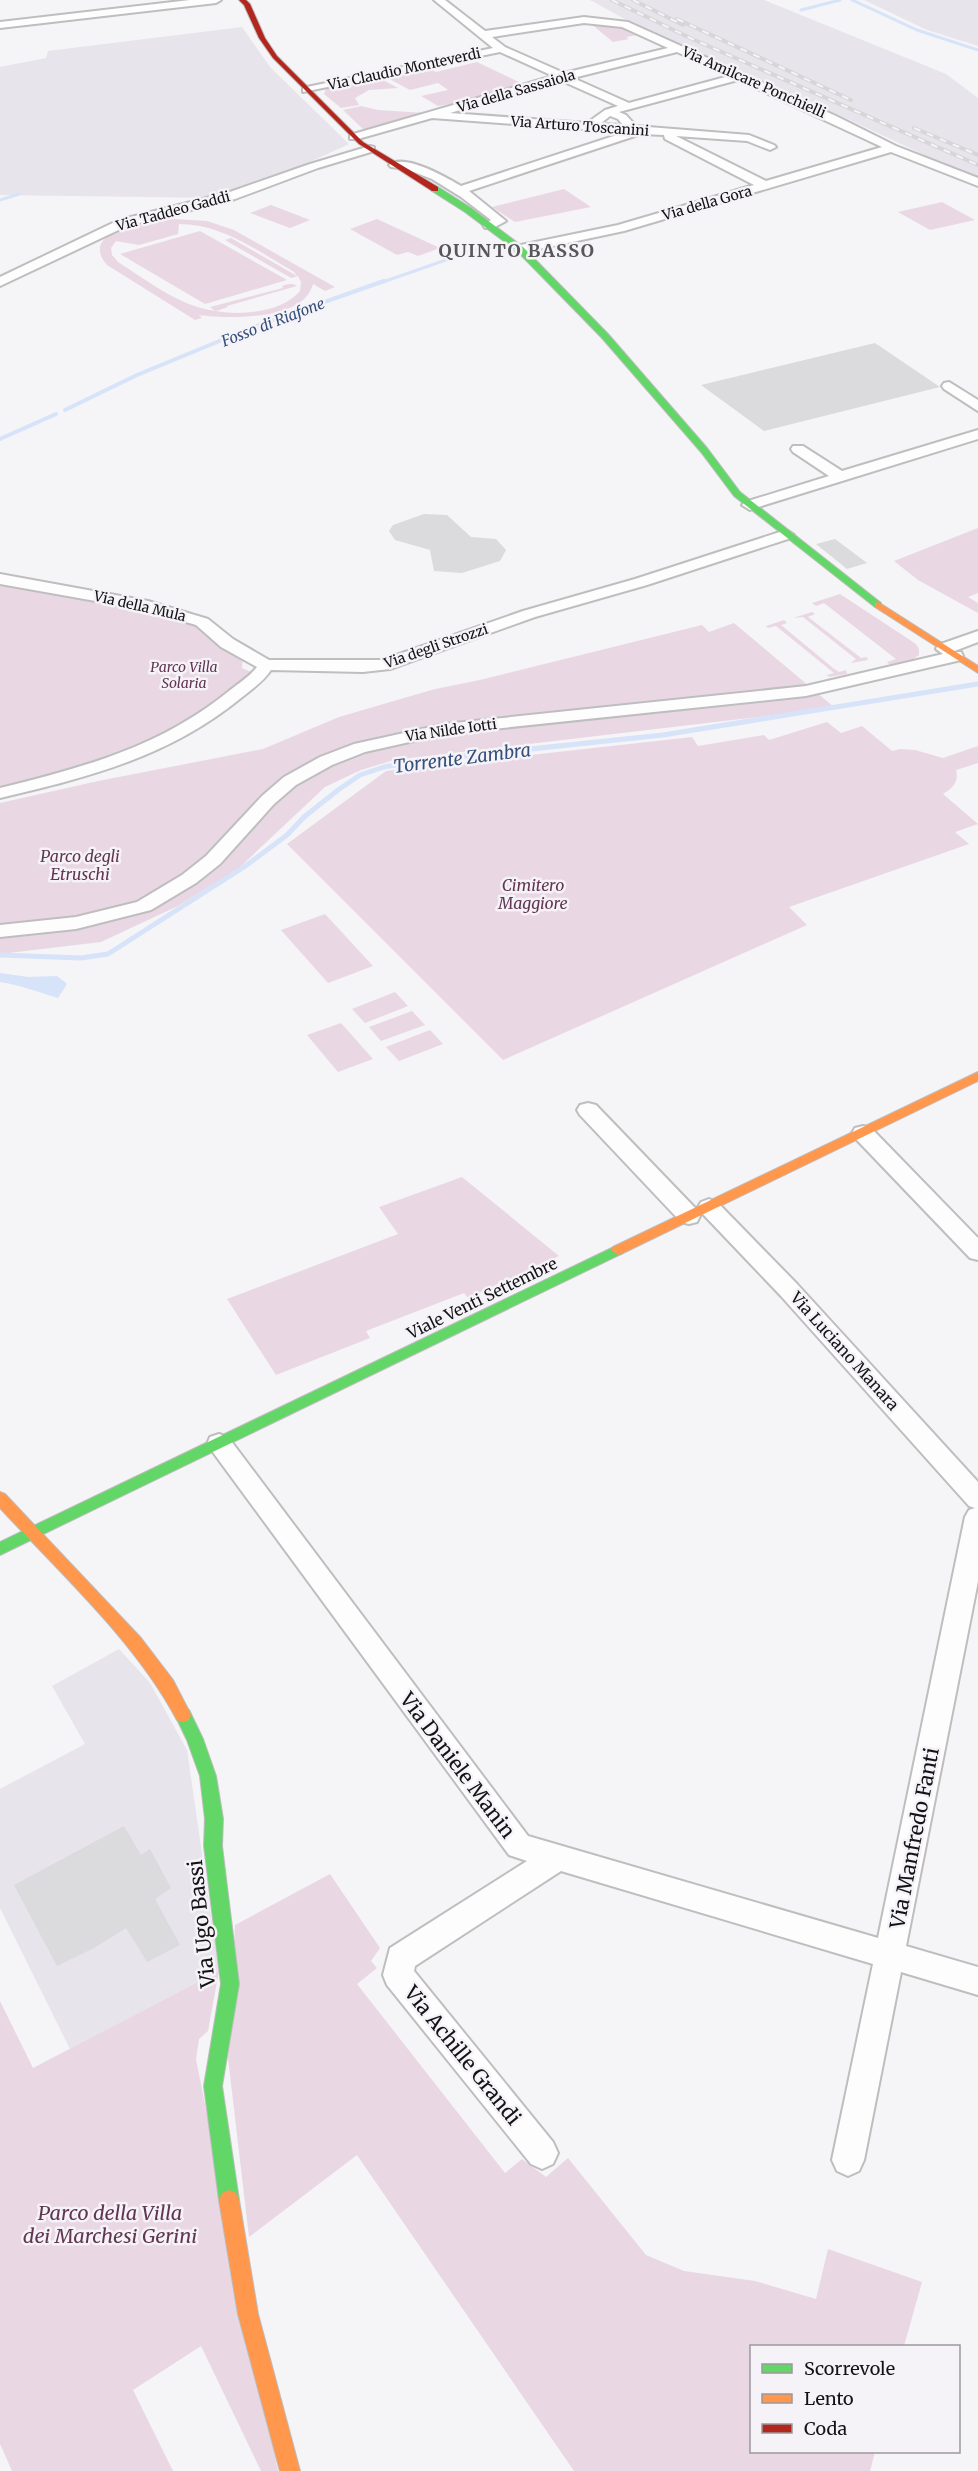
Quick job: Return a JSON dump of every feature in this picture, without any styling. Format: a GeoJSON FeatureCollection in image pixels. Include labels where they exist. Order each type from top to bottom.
{"type":"FeatureCollection","features":[{"type":"Feature","properties":{"kind":"main road"},"geometry":{"type":"LineString","coordinates":[[246,3],[271,52],[354,137],[374,152],[452,199],[520,249],[605,336],[704,450],[729,486],[786,535],[866,598],[978,670]]}},
{"type":"Feature","properties":{"kind":"main road","name":"Viale Venti Settembre"},"geometry":{"type":"LineString","coordinates":[[0,1549],[978,1076]]}},
{"type":"Feature","properties":{"kind":"main road","name":"Via Ugo Bassi"},"geometry":{"type":"LineString","coordinates":[[0,1498],[31,1534],[135,1643],[167,1685],[195,1739],[208,1776],[214,1819],[213,1846],[230,1984],[214,2079],[220,2147],[244,2298],[290,2471]]}},
{"type":"Feature","properties":{"kind":"street"},"geometry":{"type":"LineString","coordinates":[[0,25],[216,0]]}},
{"type":"Feature","properties":{"kind":"street"},"geometry":{"type":"LineString","coordinates":[[440,1],[501,49],[625,105]]}},
{"type":"Feature","properties":{"kind":"street","name":"Via Amilcare Ponchielli"},"geometry":{"type":"LineString","coordinates":[[482,35],[584,20],[630,26],[892,148],[978,182]]}},
{"type":"Feature","properties":{"kind":"street","name":"Via della Sassaiola"},"geometry":{"type":"LineString","coordinates":[[354,137],[563,77],[679,48]]}},
{"type":"Feature","properties":{"kind":"street","name":"Via Claudio Monteverdi"},"geometry":{"type":"LineString","coordinates":[[307,90],[501,49]]}},
{"type":"Feature","properties":{"kind":"street"},"geometry":{"type":"LineString","coordinates":[[609,112],[625,105],[740,76]]}},
{"type":"Feature","properties":{"kind":"street","name":"Via Arturo Toscanini"},"geometry":{"type":"LineString","coordinates":[[592,124],[609,112],[623,118],[634,130]]}},
{"type":"Feature","properties":{"kind":"street","name":"Via Arturo Toscanini"},"geometry":{"type":"LineString","coordinates":[[436,113],[749,138],[770,147]]}},
{"type":"Feature","properties":{"kind":"street","name":"Via Arturo Toscanini"},"geometry":{"type":"LineString","coordinates":[[436,113],[728,136]]}},
{"type":"Feature","properties":{"kind":"street"},"geometry":{"type":"LineString","coordinates":[[460,190],[633,135],[634,130]]}},
{"type":"Feature","properties":{"kind":"street"},"geometry":{"type":"LineString","coordinates":[[660,132],[766,186]]}},
{"type":"Feature","properties":{"kind":"street","name":"Via della Gora"},"geometry":{"type":"LineString","coordinates":[[520,249],[608,231],[892,148]]}},
{"type":"Feature","properties":{"kind":"street","name":"Via Taddeo Gaddi"},"geometry":{"type":"LineString","coordinates":[[0,282],[123,223],[231,196],[314,166],[374,152]]}},
{"type":"Feature","properties":{"kind":"street"},"geometry":{"type":"LineString","coordinates":[[395,165],[412,167],[460,190],[500,221],[489,225]]}},
{"type":"Feature","properties":{"kind":"street"},"geometry":{"type":"LineString","coordinates":[[949,386],[978,407]]}},
{"type":"Feature","properties":{"kind":"street"},"geometry":{"type":"LineString","coordinates":[[750,505],[978,434]]}},
{"type":"Feature","properties":{"kind":"street"},"geometry":{"type":"LineString","coordinates":[[798,449],[841,477]]}},
{"type":"Feature","properties":{"kind":"street","name":"Via degli Strozzi"},"geometry":{"type":"LineString","coordinates":[[266,665],[363,668],[384,665],[529,614],[641,582],[786,535]]}},
{"type":"Feature","properties":{"kind":"street","name":"Via della Mula"},"geometry":{"type":"LineString","coordinates":[[0,579],[148,606],[202,622],[228,643],[266,665]]}},
{"type":"Feature","properties":{"kind":"street","name":"Via Nilde Iotti"},"geometry":{"type":"LineString","coordinates":[[0,931],[76,923],[144,906],[189,879],[213,860],[268,800],[290,781],[326,761],[360,748],[445,729],[762,696],[832,686],[950,653],[978,636]]}},
{"type":"Feature","properties":{"kind":"street"},"geometry":{"type":"LineString","coordinates":[[0,793],[97,769],[168,740],[218,711],[261,676],[266,665]]}},
{"type":"Feature","properties":{"kind":"street","name":"Via Luciano Manara"},"geometry":{"type":"LineString","coordinates":[[588,1110],[789,1290],[978,1499]]}},
{"type":"Feature","properties":{"kind":"street"},"geometry":{"type":"LineString","coordinates":[[863,1133],[978,1252]]}},
{"type":"Feature","properties":{"kind":"street","name":"Via Daniele Manin"},"geometry":{"type":"LineString","coordinates":[[219,1444],[519,1846],[978,1981]]}},
{"type":"Feature","properties":{"kind":"street","name":"Via Manfredo Fanti"},"geometry":{"type":"LineString","coordinates":[[848,2160],[978,1516]]}},
{"type":"Feature","properties":{"kind":"street","name":"Via Achille Grandi"},"geometry":{"type":"LineString","coordinates":[[542,2153],[398,1975],[401,1958],[559,1857]]}},
{"type":"Feature","properties":{"kind":"shaded area"},"geometry":{"type":"Polygon","coordinates":[[[590,0],[764,0],[946,74],[978,98],[978,180],[632,23],[590,0]]]}},
{"type":"Feature","properties":{"kind":"shaded area"},"geometry":{"type":"Polygon","coordinates":[[[864,0],[978,0],[978,46],[927,30],[864,0]]]}},
{"type":"Feature","properties":{"kind":"shaded area"},"geometry":{"type":"Polygon","coordinates":[[[242,27],[270,67],[349,144],[286,173],[219,198],[0,195],[0,67],[46,58],[48,51],[242,27]]]}},
{"type":"Feature","properties":{"kind":"shaded area"},"geometry":{"type":"Polygon","coordinates":[[[119,1649],[150,1683],[187,1750],[219,1971],[70,2049],[0,1908],[0,1789],[85,1744],[52,1686],[119,1649]]]}},
{"type":"Feature","properties":{"kind":"green space"},"geometry":{"type":"Polygon","coordinates":[[[612,22],[644,34],[613,42],[590,23],[612,22]]]}},
{"type":"Feature","properties":{"kind":"green space"},"geometry":{"type":"Polygon","coordinates":[[[477,62],[523,84],[438,106],[421,96],[448,90],[438,83],[410,90],[386,77],[426,67],[436,72],[477,62]]]}},
{"type":"Feature","properties":{"kind":"green space"},"geometry":{"type":"Polygon","coordinates":[[[379,78],[398,88],[369,90],[355,98],[359,105],[341,108],[324,94],[326,89],[379,78]]]}},
{"type":"Feature","properties":{"kind":"green space"},"geometry":{"type":"Polygon","coordinates":[[[361,106],[378,110],[426,113],[373,129],[363,129],[343,110],[361,106]]]}},
{"type":"Feature","properties":{"kind":"green space"},"geometry":{"type":"Polygon","coordinates":[[[564,189],[591,207],[515,222],[492,207],[564,189]]]}},
{"type":"Feature","properties":{"kind":"green space"},"geometry":{"type":"Polygon","coordinates":[[[942,202],[975,220],[930,230],[898,212],[942,202]]]}},
{"type":"Feature","properties":{"kind":"green space"},"geometry":{"type":"Polygon","coordinates":[[[271,205],[310,220],[290,228],[250,213],[271,205]]]}},
{"type":"Feature","properties":{"kind":"green space"},"geometry":{"type":"Polygon","coordinates":[[[377,219],[440,248],[418,256],[408,252],[397,255],[350,229],[377,219]]]}},
{"type":"Feature","properties":{"kind":"green space"},"geometry":{"type":"Polygon","coordinates":[[[165,220],[207,221],[234,230],[335,287],[325,291],[313,284],[307,296],[281,311],[245,317],[199,315],[202,318],[195,320],[107,265],[100,253],[102,243],[110,235],[122,229],[165,220]],[[179,224],[178,234],[139,245],[116,241],[111,248],[112,255],[118,262],[164,292],[189,304],[215,311],[210,307],[283,288],[282,286],[286,285],[297,286],[216,311],[237,313],[261,311],[283,304],[300,291],[301,282],[298,276],[291,278],[225,240],[231,238],[297,276],[294,272],[239,240],[195,225],[179,224]]]}},
{"type":"Feature","properties":{"kind":"green space"},"geometry":{"type":"Polygon","coordinates":[[[200,231],[287,280],[205,304],[120,254],[200,231]]]}},
{"type":"Feature","properties":{"kind":"green space"},"geometry":{"type":"Polygon","coordinates":[[[978,528],[978,593],[968,597],[978,603],[978,613],[918,580],[894,561],[978,528]]]}},
{"type":"Feature","properties":{"kind":"green space","name":"Parco Villa Solaria"},"geometry":{"type":"Polygon","coordinates":[[[0,584],[81,595],[147,608],[201,625],[243,654],[242,668],[261,676],[147,750],[0,793],[0,584]]]}},
{"type":"Feature","properties":{"kind":"green space"},"geometry":{"type":"Polygon","coordinates":[[[840,594],[916,644],[919,655],[912,660],[890,665],[887,662],[896,659],[824,603],[816,606],[812,603],[840,594]]]}},
{"type":"Feature","properties":{"kind":"green space"},"geometry":{"type":"Polygon","coordinates":[[[812,612],[815,614],[808,617],[861,658],[867,657],[868,660],[851,663],[856,659],[803,617],[793,618],[812,612]]]}},
{"type":"Feature","properties":{"kind":"green space"},"geometry":{"type":"Polygon","coordinates":[[[784,620],[787,623],[781,625],[833,668],[839,672],[846,670],[847,674],[829,677],[827,675],[834,673],[776,626],[768,628],[766,626],[784,620]]]}},
{"type":"Feature","properties":{"kind":"green space","name":"Parco degli Etruschi"},"geometry":{"type":"Polygon","coordinates":[[[734,623],[835,708],[394,760],[361,770],[325,787],[239,868],[178,906],[101,942],[0,954],[0,803],[98,781],[263,749],[339,717],[435,689],[702,625],[709,632],[734,623]]]}},
{"type":"Feature","properties":{"kind":"green space","name":"Cimitero Maggiore"},"geometry":{"type":"Polygon","coordinates":[[[827,722],[841,733],[862,726],[892,751],[915,750],[943,758],[978,746],[978,763],[956,770],[957,778],[954,784],[943,794],[978,824],[955,832],[969,844],[789,907],[807,925],[503,1060],[287,844],[386,771],[692,737],[698,746],[764,735],[769,740],[827,722]]]}},
{"type":"Feature","properties":{"kind":"green space"},"geometry":{"type":"Polygon","coordinates":[[[325,914],[373,966],[328,983],[281,930],[325,914]]]}},
{"type":"Feature","properties":{"kind":"green space"},"geometry":{"type":"Polygon","coordinates":[[[395,992],[408,1006],[365,1023],[352,1009],[395,992]]]}},
{"type":"Feature","properties":{"kind":"green space"},"geometry":{"type":"Polygon","coordinates":[[[412,1011],[425,1025],[381,1041],[369,1027],[412,1011]]]}},
{"type":"Feature","properties":{"kind":"green space"},"geometry":{"type":"Polygon","coordinates":[[[341,1023],[373,1059],[338,1072],[307,1035],[341,1023]]]}},
{"type":"Feature","properties":{"kind":"green space"},"geometry":{"type":"Polygon","coordinates":[[[430,1030],[443,1044],[399,1061],[386,1047],[430,1030]]]}},
{"type":"Feature","properties":{"kind":"green space"},"geometry":{"type":"Polygon","coordinates":[[[462,1177],[559,1256],[468,1298],[464,1293],[366,1331],[370,1338],[276,1375],[227,1299],[398,1234],[379,1207],[462,1177]]]}},
{"type":"Feature","properties":{"kind":"green space"},"geometry":{"type":"Polygon","coordinates":[[[330,1874],[380,1948],[371,1961],[377,1968],[357,1984],[505,2173],[522,2159],[546,2177],[568,2158],[646,2255],[684,2271],[755,2281],[816,2299],[828,2249],[922,2282],[904,2345],[750,2345],[750,2453],[875,2453],[870,2471],[574,2471],[357,2155],[249,2237],[228,2058],[235,1925],[330,1874]]]}},
{"type":"Feature","properties":{"kind":"green space","name":"Parco della Villa dei Marchesi Gerini"},"geometry":{"type":"Polygon","coordinates":[[[219,1971],[208,2031],[199,2039],[196,2059],[278,2471],[261,2471],[201,2346],[133,2390],[173,2471],[12,2471],[0,2444],[0,2001],[33,2068],[219,1971]]]}},
{"type":"Feature","properties":{"kind":"water"},"geometry":{"type":"Polygon","coordinates":[[[0,973],[28,977],[57,976],[67,984],[58,998],[0,982],[0,973]]]}},
{"type":"Feature","properties":{"kind":"building"},"geometry":{"type":"Polygon","coordinates":[[[875,343],[940,387],[764,431],[701,385],[875,343]]]}},
{"type":"Feature","properties":{"kind":"building"},"geometry":{"type":"Polygon","coordinates":[[[424,514],[447,515],[471,537],[496,539],[506,550],[500,561],[462,573],[434,571],[430,550],[395,540],[389,531],[393,525],[424,514]]]}},
{"type":"Feature","properties":{"kind":"building"},"geometry":{"type":"Polygon","coordinates":[[[835,539],[867,563],[847,569],[816,544],[835,539]]]}},
{"type":"Feature","properties":{"kind":"building"},"geometry":{"type":"Polygon","coordinates":[[[124,1826],[141,1855],[150,1849],[171,1888],[155,1899],[180,1945],[147,1962],[126,1928],[94,1948],[57,1966],[14,1885],[124,1826]]]}},
{"type":"Feature","properties":{"kind":"waterway"},"geometry":{"type":"LineString","coordinates":[[801,10],[840,0]]}},
{"type":"Feature","properties":{"kind":"waterway"},"geometry":{"type":"LineString","coordinates":[[852,0],[917,30],[978,50]]}},
{"type":"Feature","properties":{"kind":"waterway"},"geometry":{"type":"LineString","coordinates":[[0,200],[19,194]]}},
{"type":"Feature","properties":{"kind":"waterway","name":"Fosso di Riafone"},"geometry":{"type":"LineString","coordinates":[[380,283],[486,246]]}},
{"type":"Feature","properties":{"kind":"waterway","name":"Fosso di Riafone"},"geometry":{"type":"LineString","coordinates":[[65,410],[137,375],[251,328],[384,281]]}},
{"type":"Feature","properties":{"kind":"waterway","name":"Fosso di Riafone"},"geometry":{"type":"LineString","coordinates":[[0,439],[56,414]]}},
{"type":"Feature","properties":{"kind":"waterway","name":"Torrente Zambra"},"geometry":{"type":"LineString","coordinates":[[0,955],[81,958],[108,954],[244,867],[287,835],[304,817],[338,790],[360,775],[384,767],[417,761],[663,735],[978,684]]}},
{"type":"Feature","properties":{"kind":"railway"},"geometry":{"type":"LineString","coordinates":[[612,0],[690,38],[978,165]]}},
{"type":"Feature","properties":{"kind":"railway"},"geometry":{"type":"LineString","coordinates":[[633,0],[683,25]]}},
{"type":"Feature","properties":{"kind":"railway"},"geometry":{"type":"LineString","coordinates":[[677,19],[851,100]]}},
{"type":"Feature","properties":{"kind":"railway"},"geometry":{"type":"LineString","coordinates":[[914,128],[978,155]]}},
{"type":"Feature","properties":{"kind":"traffic: fast"},"geometry":{"type":"LineString","coordinates":[[435,189],[468,210],[520,249],[605,336],[704,450],[737,494],[878,605]]}},
{"type":"Feature","properties":{"kind":"traffic: fast"},"geometry":{"type":"LineString","coordinates":[[0,1549],[618,1250]]}},
{"type":"Feature","properties":{"kind":"traffic: fast"},"geometry":{"type":"LineString","coordinates":[[183,1715],[195,1739],[208,1776],[214,1819],[213,1846],[230,1984],[213,2086],[229,2200]]}},
{"type":"Feature","properties":{"kind":"traffic: slow"},"geometry":{"type":"LineString","coordinates":[[878,605],[978,670]]}},
{"type":"Feature","properties":{"kind":"traffic: slow"},"geometry":{"type":"LineString","coordinates":[[618,1250],[978,1076]]}},
{"type":"Feature","properties":{"kind":"traffic: slow"},"geometry":{"type":"LineString","coordinates":[[0,1498],[135,1643],[167,1685],[183,1715]]}},
{"type":"Feature","properties":{"kind":"traffic: slow"},"geometry":{"type":"LineString","coordinates":[[229,2200],[248,2314],[290,2471]]}},
{"type":"Feature","properties":{"kind":"traffic: jam"},"geometry":{"type":"LineString","coordinates":[[242,0],[247,4],[262,38],[275,57],[361,143],[435,189]]}},
{"type":"Feature","properties":{"kind":"district","name":"QUINTO BASSO"},"geometry":{"type":"Point","coordinates":[517,250]}}]}
